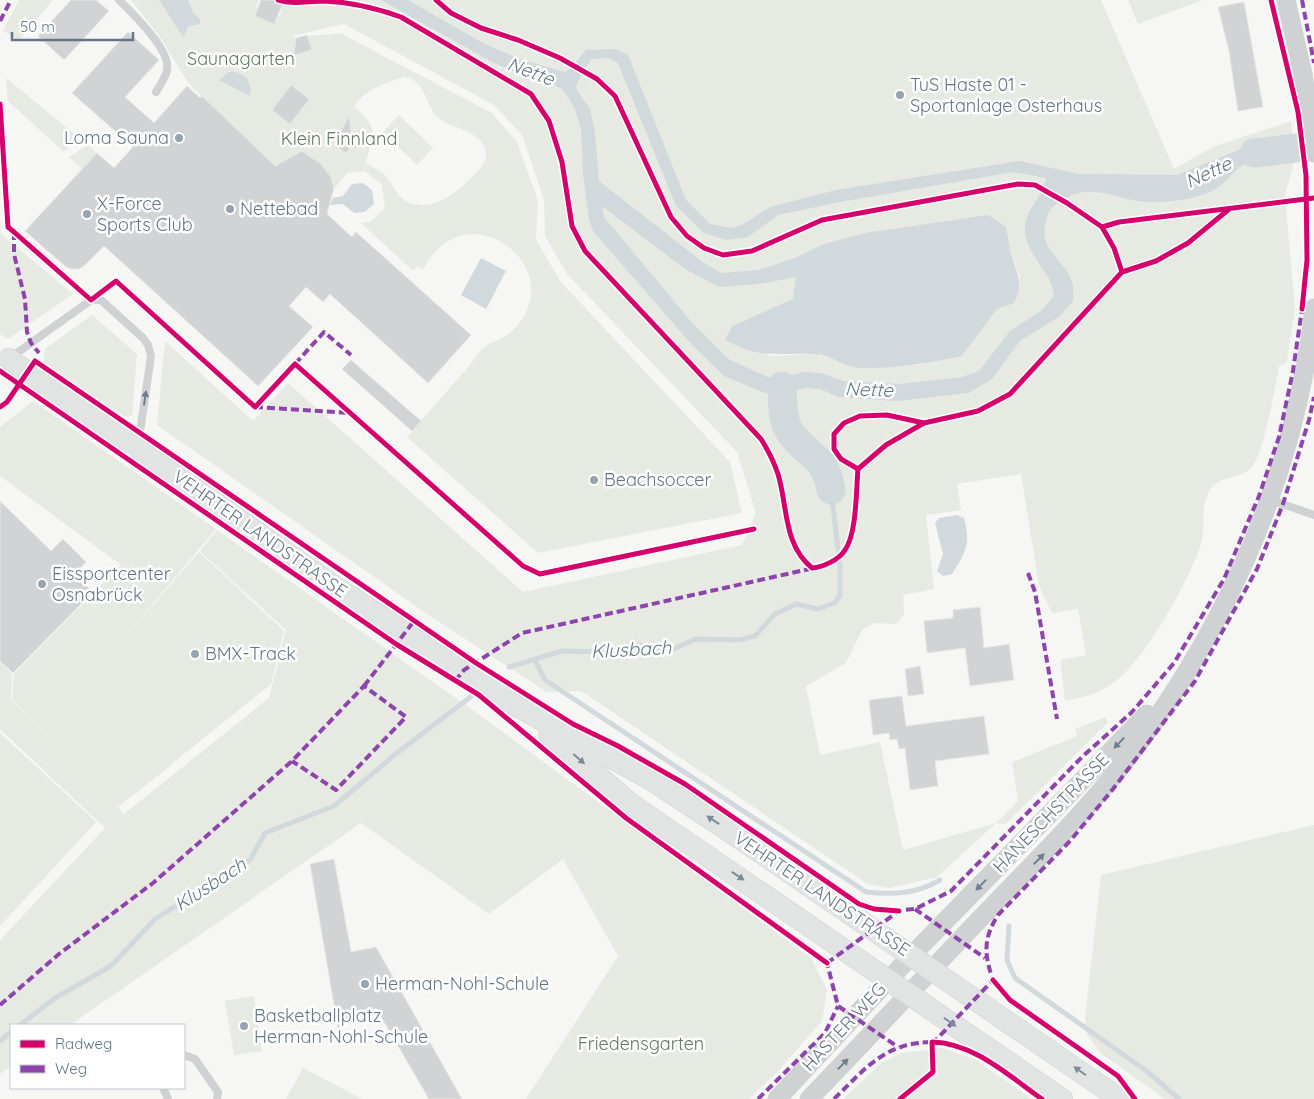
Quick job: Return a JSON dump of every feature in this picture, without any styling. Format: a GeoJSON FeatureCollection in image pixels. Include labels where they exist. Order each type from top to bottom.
{"type":"FeatureCollection","features":[{"type":"Feature","properties":{"kind":"main road","name":"VEHRTER LANDSTRASSE"},"geometry":{"type":"LineString","coordinates":[[9,358],[331,584],[515,705],[650,779],[912,955],[1120,1099]]}},
{"type":"Feature","properties":{"kind":"main road","name":"VEHRTER LANDSTRASSE"},"geometry":{"type":"LineString","coordinates":[[515,705],[631,804],[1062,1099]]}},
{"type":"Feature","properties":{"kind":"street"},"geometry":{"type":"LineString","coordinates":[[1286,0],[1301,65],[1314,153]]}},
{"type":"Feature","properties":{"kind":"street","name":"HANESCHSTRASSE"},"geometry":{"type":"LineString","coordinates":[[933,970],[1062,836],[1153,723],[1188,669],[1235,584],[1271,500],[1290,440],[1305,375],[1314,308]]}},
{"type":"Feature","properties":{"kind":"street","name":"HANESCHSTRASSE"},"geometry":{"type":"LineString","coordinates":[[912,955],[1138,724],[1188,669]]}},
{"type":"Feature","properties":{"kind":"street","name":"HASTER WEG"},"geometry":{"type":"LineString","coordinates":[[777,1099],[912,955]]}},
{"type":"Feature","properties":{"kind":"street","name":"HASTER WEG"},"geometry":{"type":"LineString","coordinates":[[809,1099],[933,970]]}},
{"type":"Feature","properties":{"kind":"lane"},"geometry":{"type":"LineString","coordinates":[[120,0],[156,42],[166,57],[167,71],[156,92]]}},
{"type":"Feature","properties":{"kind":"lane"},"geometry":{"type":"LineString","coordinates":[[9,358],[91,300],[101,300],[143,338],[148,345],[151,356],[140,432],[133,445]]}},
{"type":"Feature","properties":{"kind":"lane"},"geometry":{"type":"LineString","coordinates":[[1271,500],[1314,515]]}},
{"type":"Feature","properties":{"kind":"lane"},"geometry":{"type":"LineString","coordinates":[[185,1055],[195,1059],[218,1092],[217,1099]]}},
{"type":"Feature","properties":{"kind":"green space"},"geometry":{"type":"Polygon","coordinates":[[[19,0],[53,0],[18,41],[3,30],[19,0]]]}},
{"type":"Feature","properties":{"kind":"green space"},"geometry":{"type":"Polygon","coordinates":[[[131,0],[259,0],[255,7],[280,16],[284,0],[1101,0],[1174,169],[1213,147],[1291,121],[1294,161],[1285,196],[1295,309],[1287,362],[1279,366],[1268,420],[1256,461],[1246,472],[1220,481],[1210,490],[1205,503],[1202,539],[1190,572],[1167,614],[1141,654],[1128,670],[1105,688],[1092,694],[1065,701],[1060,660],[1086,655],[1078,609],[1052,613],[1039,586],[1021,474],[957,484],[961,510],[926,515],[934,589],[903,595],[904,614],[896,624],[874,623],[862,630],[846,663],[806,686],[820,755],[880,742],[903,850],[996,823],[937,877],[889,888],[868,884],[581,691],[547,692],[430,616],[157,425],[165,341],[253,421],[288,383],[523,592],[742,545],[756,513],[737,452],[567,274],[545,236],[544,200],[522,135],[494,105],[344,24],[292,36],[295,38],[340,33],[492,113],[517,142],[538,201],[536,239],[560,281],[730,462],[742,513],[538,553],[407,437],[481,350],[508,334],[523,318],[531,293],[528,272],[517,254],[500,241],[481,235],[460,236],[440,247],[423,270],[418,266],[413,271],[361,223],[370,222],[385,208],[382,185],[365,171],[347,173],[335,188],[322,166],[316,161],[302,156],[286,160],[281,172],[189,84],[158,34],[131,0]],[[402,77],[369,92],[354,107],[363,114],[371,126],[372,138],[366,163],[385,175],[399,195],[406,201],[420,205],[429,205],[447,198],[463,186],[486,160],[486,154],[484,146],[475,136],[446,123],[434,113],[417,82],[402,77]],[[1006,227],[795,258],[797,284],[793,299],[732,326],[770,356],[817,354],[857,368],[916,365],[962,356],[997,309],[1005,305],[1020,277],[1011,253],[1006,227]]]}},
{"type":"Feature","properties":{"kind":"green space"},"geometry":{"type":"Polygon","coordinates":[[[1128,0],[1203,0],[1138,24],[1128,0]]]}},
{"type":"Feature","properties":{"kind":"green space"},"geometry":{"type":"Polygon","coordinates":[[[6,78],[78,137],[64,152],[8,101],[6,78]]]}},
{"type":"Feature","properties":{"kind":"green space"},"geometry":{"type":"Polygon","coordinates":[[[399,115],[433,148],[417,165],[383,132],[399,115]]]}},
{"type":"Feature","properties":{"kind":"green space"},"geometry":{"type":"Polygon","coordinates":[[[88,145],[97,153],[82,169],[69,157],[88,145]]]}},
{"type":"Feature","properties":{"kind":"green space"},"geometry":{"type":"Polygon","coordinates":[[[0,228],[1,234],[73,294],[8,339],[0,334],[0,228]]]}},
{"type":"Feature","properties":{"kind":"green space"},"geometry":{"type":"Polygon","coordinates":[[[92,315],[137,354],[132,416],[125,417],[43,363],[45,349],[92,315]]]}},
{"type":"Feature","properties":{"kind":"green space","name":"Friedensgarten"},"geometry":{"type":"Polygon","coordinates":[[[33,401],[216,529],[111,653],[199,552],[284,631],[271,684],[174,762],[91,676],[174,763],[118,807],[124,814],[269,698],[286,630],[200,551],[217,530],[477,713],[811,958],[827,990],[822,1021],[780,1069],[749,1099],[526,1099],[618,956],[563,859],[489,914],[361,823],[71,1024],[10,1024],[10,1067],[0,1074],[0,940],[105,828],[0,729],[0,662],[12,674],[11,699],[81,770],[12,699],[14,674],[121,565],[0,476],[0,427],[33,401]]]}},
{"type":"Feature","properties":{"kind":"green space"},"geometry":{"type":"Polygon","coordinates":[[[1105,717],[1108,722],[1006,824],[996,823],[1018,801],[1012,762],[1077,736],[1075,729],[1105,717]]]}},
{"type":"Feature","properties":{"kind":"green space"},"geometry":{"type":"Polygon","coordinates":[[[0,733],[96,822],[0,926],[0,733]]]}},
{"type":"Feature","properties":{"kind":"green space"},"geometry":{"type":"Polygon","coordinates":[[[1314,825],[1314,1099],[1165,1099],[1099,1052],[1087,1034],[1085,1018],[1101,875],[1314,825]]]}},
{"type":"Feature","properties":{"kind":"green space","name":"Basketballplatz Herman-Nohl-Schule"},"geometry":{"type":"Polygon","coordinates":[[[254,996],[262,1051],[234,1055],[225,1001],[254,996]]]}},
{"type":"Feature","properties":{"kind":"green space"},"geometry":{"type":"Polygon","coordinates":[[[943,1048],[976,1060],[1032,1099],[843,1099],[881,1063],[902,1053],[943,1048]]]}},
{"type":"Feature","properties":{"kind":"green space"},"geometry":{"type":"Polygon","coordinates":[[[303,1068],[362,1099],[286,1099],[303,1068]]]}},
{"type":"Feature","properties":{"kind":"water"},"geometry":{"type":"Polygon","coordinates":[[[159,0],[188,0],[193,13],[200,19],[200,24],[189,26],[183,37],[159,0]]]}},
{"type":"Feature","properties":{"kind":"water"},"geometry":{"type":"Polygon","coordinates":[[[381,0],[408,0],[483,43],[519,59],[565,72],[570,69],[586,50],[616,49],[628,55],[686,200],[710,224],[731,228],[742,225],[770,207],[836,190],[1019,161],[1079,174],[1177,175],[1241,149],[1293,141],[1294,156],[1263,159],[1245,164],[1215,189],[1189,199],[1162,202],[1141,201],[1096,192],[1085,192],[1061,201],[1048,214],[1045,236],[1051,251],[1072,282],[1073,301],[1059,317],[1020,341],[992,379],[968,393],[897,401],[839,397],[820,389],[806,388],[779,394],[765,393],[724,376],[692,345],[593,231],[589,220],[583,174],[581,129],[574,107],[563,90],[546,80],[520,74],[492,62],[381,0]],[[607,58],[591,59],[576,85],[577,90],[590,109],[595,132],[599,181],[704,263],[722,273],[759,270],[795,258],[821,245],[865,233],[988,215],[1006,227],[1011,254],[1019,278],[1017,296],[1014,303],[997,309],[962,356],[885,368],[859,368],[815,354],[759,353],[725,340],[732,326],[793,299],[796,277],[759,284],[719,287],[685,269],[602,206],[604,217],[694,325],[730,360],[768,377],[779,378],[804,372],[821,373],[843,381],[901,384],[962,377],[979,371],[1010,331],[1041,311],[1054,296],[1049,279],[1029,246],[1025,228],[1028,214],[1043,189],[1046,178],[1013,172],[840,202],[778,215],[748,237],[726,240],[704,233],[676,206],[618,63],[607,58]]]}},
{"type":"Feature","properties":{"kind":"water"},"geometry":{"type":"Polygon","coordinates":[[[229,72],[236,72],[247,78],[251,90],[250,96],[219,80],[229,72]]]}},
{"type":"Feature","properties":{"kind":"water"},"geometry":{"type":"Polygon","coordinates":[[[363,183],[372,190],[374,204],[365,212],[354,213],[343,204],[330,205],[333,198],[343,196],[352,184],[363,183]]]}},
{"type":"Feature","properties":{"kind":"water"},"geometry":{"type":"Polygon","coordinates":[[[481,258],[506,271],[486,309],[461,295],[481,258]]]}},
{"type":"Feature","properties":{"kind":"water"},"geometry":{"type":"Polygon","coordinates":[[[957,515],[964,518],[967,535],[966,548],[952,574],[943,576],[937,571],[943,554],[935,523],[939,518],[957,515]]]}},
{"type":"Feature","properties":{"kind":"building"},"geometry":{"type":"Polygon","coordinates":[[[71,0],[96,0],[109,11],[64,60],[38,36],[71,0]]]}},
{"type":"Feature","properties":{"kind":"building"},"geometry":{"type":"Polygon","coordinates":[[[261,0],[284,0],[274,24],[255,16],[261,0]]]}},
{"type":"Feature","properties":{"kind":"building"},"geometry":{"type":"Polygon","coordinates":[[[1244,2],[1263,107],[1238,111],[1229,51],[1218,7],[1244,2]]]}},
{"type":"Feature","properties":{"kind":"building","name":"Nettebad"},"geometry":{"type":"Polygon","coordinates":[[[128,32],[159,60],[125,97],[154,123],[187,86],[200,98],[202,96],[275,166],[302,151],[321,164],[331,177],[334,188],[327,214],[352,237],[356,232],[471,335],[428,383],[330,294],[323,302],[306,287],[289,306],[313,327],[258,386],[104,246],[85,265],[79,269],[71,269],[65,266],[25,231],[97,153],[114,168],[133,147],[72,93],[128,32]]]}},
{"type":"Feature","properties":{"kind":"building"},"geometry":{"type":"Polygon","coordinates":[[[307,35],[312,50],[294,55],[296,38],[307,35]]]}},
{"type":"Feature","properties":{"kind":"building"},"geometry":{"type":"Polygon","coordinates":[[[291,85],[309,99],[290,124],[272,110],[291,85]]]}},
{"type":"Feature","properties":{"kind":"building"},"geometry":{"type":"Polygon","coordinates":[[[349,116],[352,145],[346,153],[337,146],[337,139],[349,116]]]}},
{"type":"Feature","properties":{"kind":"building"},"geometry":{"type":"Polygon","coordinates":[[[351,360],[421,421],[412,431],[342,369],[351,360]]]}},
{"type":"Feature","properties":{"kind":"building","name":"Eissportcenter Osnabrück"},"geometry":{"type":"Polygon","coordinates":[[[0,501],[51,551],[63,539],[86,562],[74,575],[93,592],[13,673],[0,661],[0,501]]]}},
{"type":"Feature","properties":{"kind":"building"},"geometry":{"type":"Polygon","coordinates":[[[980,607],[984,648],[1009,644],[1014,680],[970,686],[965,648],[927,653],[924,621],[953,618],[953,610],[980,607]]]}},
{"type":"Feature","properties":{"kind":"building"},"geometry":{"type":"Polygon","coordinates":[[[920,666],[924,694],[908,696],[905,669],[920,666]]]}},
{"type":"Feature","properties":{"kind":"building"},"geometry":{"type":"Polygon","coordinates":[[[902,696],[906,726],[984,716],[989,754],[935,761],[938,786],[910,790],[905,748],[899,749],[897,739],[890,740],[889,733],[873,735],[869,700],[902,696]]]}},
{"type":"Feature","properties":{"kind":"building","name":"Herman-Nohl-Schule"},"geometry":{"type":"Polygon","coordinates":[[[334,859],[351,952],[376,947],[462,1099],[429,1099],[376,1008],[338,1028],[310,864],[334,859]]]}},
{"type":"Feature","properties":{"kind":"waterway","name":"Nette"},"geometry":{"type":"LineString","coordinates":[[1254,153],[1314,146]]}},
{"type":"Feature","properties":{"kind":"waterway","name":"Klusbach"},"geometry":{"type":"LineString","coordinates":[[782,386],[783,409],[787,427],[796,440],[820,462],[828,478],[831,490]]}},
{"type":"Feature","properties":{"kind":"waterway","name":"Klusbach"},"geometry":{"type":"LineString","coordinates":[[509,667],[562,651],[613,652],[635,645],[647,646],[657,651],[671,650],[696,639],[739,640],[755,636],[775,614],[796,604],[818,609],[834,603],[840,596],[840,565],[831,490]]}},
{"type":"Feature","properties":{"kind":"waterway"},"geometry":{"type":"LineString","coordinates":[[535,660],[545,680],[866,892],[913,891],[940,880]]}},
{"type":"Feature","properties":{"kind":"waterway","name":"Klusbach"},"geometry":{"type":"LineString","coordinates":[[21,1024],[55,998],[111,966],[155,919],[250,860],[265,833],[334,806],[397,753],[473,695]]}},
{"type":"Feature","properties":{"kind":"waterway"},"geometry":{"type":"LineString","coordinates":[[1009,926],[1007,960],[1015,978],[1148,1072],[1179,1099]]}},
{"type":"Feature","properties":{"kind":"waterway","name":"Klusbach"},"geometry":{"type":"LineString","coordinates":[[0,1041],[10,1033]]}},
{"type":"Feature","properties":{"kind":"marked path"},"geometry":{"type":"LineString","coordinates":[[0,21],[11,0]]}},
{"type":"Feature","properties":{"kind":"marked path"},"geometry":{"type":"LineString","coordinates":[[1302,0],[1314,63]]}},
{"type":"Feature","properties":{"kind":"marked path"},"geometry":{"type":"LineString","coordinates":[[14,232],[14,254],[25,299],[27,332],[31,343],[39,353]]}},
{"type":"Feature","properties":{"kind":"marked path"},"geometry":{"type":"LineString","coordinates":[[894,911],[915,909],[951,891],[1082,757],[1132,712],[1174,663],[1224,579],[1259,496],[1279,437],[1293,371],[1302,309]]}},
{"type":"Feature","properties":{"kind":"marked path"},"geometry":{"type":"LineString","coordinates":[[295,364],[324,332],[351,355]]}},
{"type":"Feature","properties":{"kind":"marked path"},"geometry":{"type":"LineString","coordinates":[[932,1044],[993,980],[986,947],[987,939],[998,915],[1070,841],[1113,789],[1195,681],[1257,569],[1283,504],[1309,420],[1314,397]]}},
{"type":"Feature","properties":{"kind":"marked path"},"geometry":{"type":"LineString","coordinates":[[255,407],[349,413]]}},
{"type":"Feature","properties":{"kind":"marked path"},"geometry":{"type":"LineString","coordinates":[[455,681],[464,670],[522,633],[814,568]]}},
{"type":"Feature","properties":{"kind":"marked path"},"geometry":{"type":"LineString","coordinates":[[1028,573],[1035,592],[1057,719]]}},
{"type":"Feature","properties":{"kind":"marked path"},"geometry":{"type":"LineString","coordinates":[[364,686],[414,621]]}},
{"type":"Feature","properties":{"kind":"marked path"},"geometry":{"type":"LineString","coordinates":[[0,1005],[59,954],[153,883],[292,761],[364,686],[406,717],[336,790],[292,761]]}},
{"type":"Feature","properties":{"kind":"marked path"},"geometry":{"type":"LineString","coordinates":[[915,909],[985,958]]}},
{"type":"Feature","properties":{"kind":"marked path"},"geometry":{"type":"LineString","coordinates":[[827,963],[899,911]]}},
{"type":"Feature","properties":{"kind":"marked path"},"geometry":{"type":"LineString","coordinates":[[824,962],[827,963],[838,1006],[898,1047]]}},
{"type":"Feature","properties":{"kind":"marked path"},"geometry":{"type":"LineString","coordinates":[[758,1099],[825,1033],[838,1006]]}},
{"type":"Feature","properties":{"kind":"marked path"},"geometry":{"type":"LineString","coordinates":[[834,1099],[857,1076],[891,1051],[919,1043],[937,1042]]}},
{"type":"Feature","properties":{"kind":"cycle path"},"geometry":{"type":"LineString","coordinates":[[278,0],[295,3],[324,1],[354,4],[401,17],[531,94],[549,121],[562,162],[572,226],[585,251],[761,439],[771,456],[778,474],[791,536],[796,548],[812,568],[826,565],[835,560],[842,554],[849,542],[854,522],[858,469],[886,445],[924,423],[978,411],[1010,394],[1122,272],[1156,261],[1188,243],[1228,210]]}},
{"type":"Feature","properties":{"kind":"cycle path"},"geometry":{"type":"LineString","coordinates":[[436,0],[451,13],[481,28],[518,40],[560,58],[597,79],[615,96],[671,217],[687,236],[704,248],[723,255],[752,251],[822,220],[1018,184],[1035,185],[1067,203],[1102,227],[1114,248],[1122,272]]}},
{"type":"Feature","properties":{"kind":"cycle path"},"geometry":{"type":"LineString","coordinates":[[1271,0],[1298,112],[1306,175],[1307,260],[1302,309]]}},
{"type":"Feature","properties":{"kind":"cycle path"},"geometry":{"type":"LineString","coordinates":[[0,104],[8,227],[91,300],[116,281],[255,407],[295,364],[523,566],[540,574],[754,529]]}},
{"type":"Feature","properties":{"kind":"cycle path"},"geometry":{"type":"LineString","coordinates":[[1102,227],[1119,222],[1314,198]]}},
{"type":"Feature","properties":{"kind":"cycle path"},"geometry":{"type":"LineString","coordinates":[[0,407],[7,402],[35,361],[476,663],[573,724],[618,746],[685,784],[859,904],[874,909],[899,911]]}},
{"type":"Feature","properties":{"kind":"cycle path"},"geometry":{"type":"LineString","coordinates":[[0,371],[396,644],[479,695],[626,818],[827,963]]}},
{"type":"Feature","properties":{"kind":"cycle path"},"geometry":{"type":"LineString","coordinates":[[858,469],[841,459],[834,449],[834,434],[844,423],[860,416],[887,415],[924,423]]}},
{"type":"Feature","properties":{"kind":"cycle path"},"geometry":{"type":"LineString","coordinates":[[993,980],[1010,1000],[1118,1076],[1135,1099]]}},
{"type":"Feature","properties":{"kind":"cycle path"},"geometry":{"type":"LineString","coordinates":[[900,1099],[933,1072],[932,1042],[947,1044],[977,1054],[1042,1099]]}},
{"type":"Feature","properties":{"kind":"place","name":"TuS Haste 01 - Sportanlage Osterhaus"},"geometry":{"type":"Point","coordinates":[900,95]}},
{"type":"Feature","properties":{"kind":"place","name":"Loma Sauna"},"geometry":{"type":"Point","coordinates":[179,138]}},
{"type":"Feature","properties":{"kind":"place","name":"Nettebad"},"geometry":{"type":"Point","coordinates":[230,209]}},
{"type":"Feature","properties":{"kind":"place","name":"X-Force Sports Club"},"geometry":{"type":"Point","coordinates":[87,214]}},
{"type":"Feature","properties":{"kind":"place","name":"Beachsoccer"},"geometry":{"type":"Point","coordinates":[594,480]}},
{"type":"Feature","properties":{"kind":"place","name":"Eissportcenter Osnabrück"},"geometry":{"type":"Point","coordinates":[42,584]}},
{"type":"Feature","properties":{"kind":"place","name":"BMX-Track"},"geometry":{"type":"Point","coordinates":[195,654]}},
{"type":"Feature","properties":{"kind":"place","name":"Herman-Nohl-Schule"},"geometry":{"type":"Point","coordinates":[365,984]}},
{"type":"Feature","properties":{"kind":"place","name":"Basketballplatz Herman-Nohl-Schule"},"geometry":{"type":"Point","coordinates":[244,1026]}},
{"type":"Feature","properties":{"kind":"park label","name":"Saunagarten"},"geometry":{"type":"Point","coordinates":[241,59]}},
{"type":"Feature","properties":{"kind":"park label","name":"Klein Finnland"},"geometry":{"type":"Point","coordinates":[339,139]}}]}
